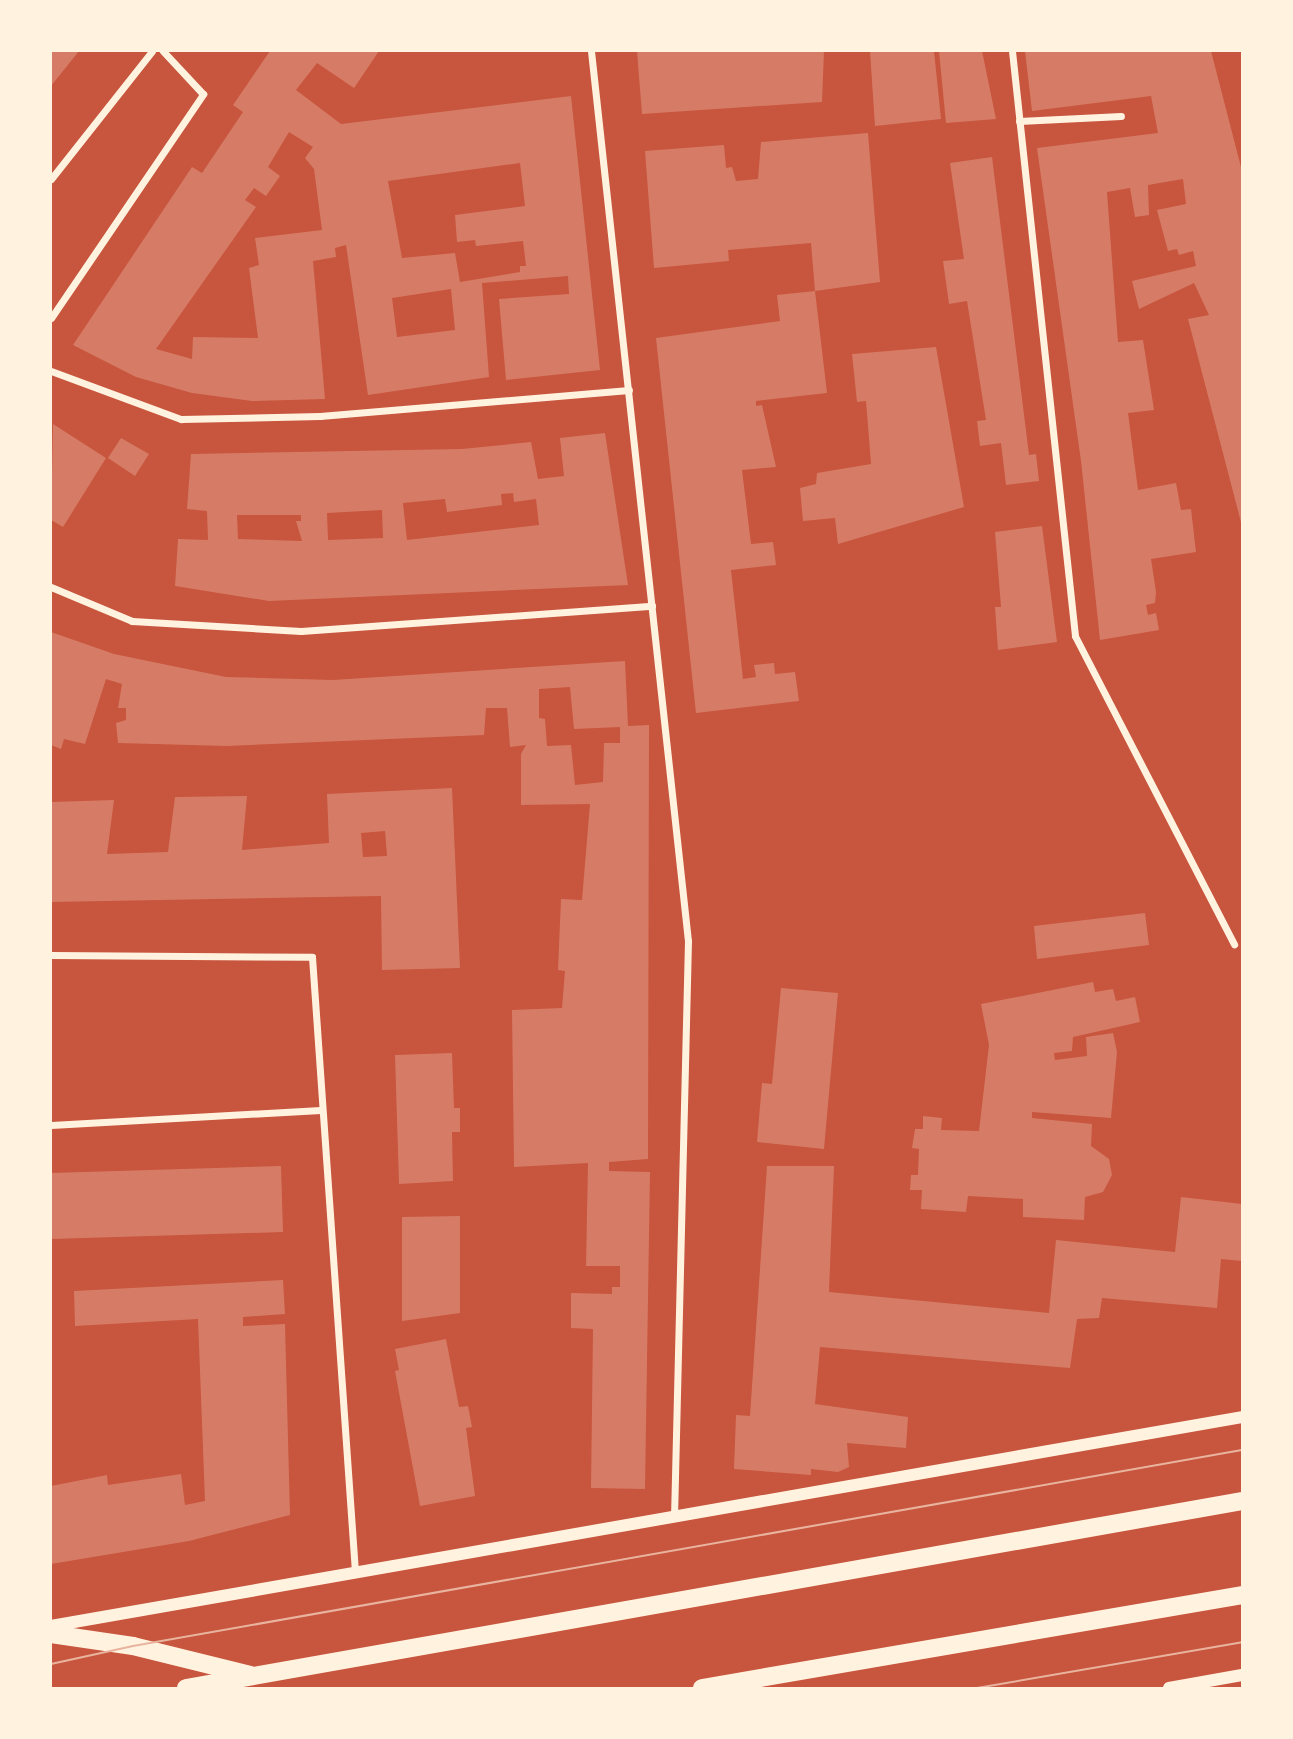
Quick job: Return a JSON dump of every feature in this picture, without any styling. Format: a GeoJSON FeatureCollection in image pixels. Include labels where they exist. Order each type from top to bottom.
{"type":"FeatureCollection","features":[{"type":"Feature","properties":{"kind":"main road"},"geometry":{"type":"LineString","coordinates":[[186,1688],[1242,1501]]}},
{"type":"Feature","properties":{"kind":"main road"},"geometry":{"type":"LineString","coordinates":[[702,1688],[1242,1595]]}},
{"type":"Feature","properties":{"kind":"main road"},"geometry":{"type":"LineString","coordinates":[[51,1634],[132,1646],[257,1677]]}},
{"type":"Feature","properties":{"kind":"street"},"geometry":{"type":"LineString","coordinates":[[51,179],[152,51]]}},
{"type":"Feature","properties":{"kind":"street"},"geometry":{"type":"LineString","coordinates":[[51,318],[203,94],[163,51]]}},
{"type":"Feature","properties":{"kind":"street"},"geometry":{"type":"LineString","coordinates":[[591,51],[688,941],[674,1516]]}},
{"type":"Feature","properties":{"kind":"street"},"geometry":{"type":"LineString","coordinates":[[1012,51],[1075,636],[1234,944]]}},
{"type":"Feature","properties":{"kind":"street"},"geometry":{"type":"LineString","coordinates":[[1019,121],[1121,116]]}},
{"type":"Feature","properties":{"kind":"street"},"geometry":{"type":"LineString","coordinates":[[51,371],[181,419],[320,416],[629,390]]}},
{"type":"Feature","properties":{"kind":"street"},"geometry":{"type":"LineString","coordinates":[[51,587],[132,621],[302,631],[652,606]]}},
{"type":"Feature","properties":{"kind":"street"},"geometry":{"type":"LineString","coordinates":[[51,955],[312,957],[355,1572]]}},
{"type":"Feature","properties":{"kind":"street"},"geometry":{"type":"LineString","coordinates":[[51,1125],[321,1110]]}},
{"type":"Feature","properties":{"kind":"street"},"geometry":{"type":"LineString","coordinates":[[51,1626],[1242,1417]]}},
{"type":"Feature","properties":{"kind":"street"},"geometry":{"type":"LineString","coordinates":[[1169,1688],[1242,1675]]}},
{"type":"Feature","properties":{"kind":"building"},"geometry":{"type":"Polygon","coordinates":[[[51,51],[79,51],[51,86],[51,51]]]}},
{"type":"Feature","properties":{"kind":"building"},"geometry":{"type":"Polygon","coordinates":[[[270,51],[379,51],[354,88],[317,63],[296,90],[341,124],[571,96],[600,370],[506,380],[499,299],[569,294],[568,276],[482,283],[489,377],[368,395],[346,245],[335,248],[336,257],[313,261],[325,399],[252,401],[192,393],[136,377],[73,345],[192,167],[202,173],[243,112],[233,105],[270,51]],[[289,132],[268,167],[280,176],[266,196],[254,188],[245,200],[256,207],[156,349],[192,359],[193,337],[258,338],[249,268],[259,265],[255,238],[322,230],[314,169],[305,158],[313,147],[289,132]],[[520,163],[388,181],[402,258],[455,253],[460,282],[520,272],[520,266],[526,266],[523,241],[476,246],[475,240],[457,242],[455,215],[525,206],[520,163]],[[451,289],[392,298],[397,337],[455,330],[451,289]]]}},
{"type":"Feature","properties":{"kind":"building"},"geometry":{"type":"Polygon","coordinates":[[[637,51],[824,51],[822,102],[642,114],[637,51]]]}},
{"type":"Feature","properties":{"kind":"building"},"geometry":{"type":"Polygon","coordinates":[[[870,51],[934,51],[941,119],[875,126],[870,51]]]}},
{"type":"Feature","properties":{"kind":"building"},"geometry":{"type":"Polygon","coordinates":[[[939,51],[982,51],[996,119],[946,123],[939,51]]]}},
{"type":"Feature","properties":{"kind":"building"},"geometry":{"type":"Polygon","coordinates":[[[1025,51],[1211,51],[1242,171],[1242,526],[1188,319],[1209,315],[1194,283],[1139,309],[1132,281],[1196,266],[1193,251],[1179,255],[1177,249],[1168,251],[1157,210],[1186,204],[1183,179],[1148,185],[1149,215],[1135,217],[1130,188],[1107,192],[1118,342],[1143,340],[1154,410],[1128,413],[1138,490],[1176,483],[1181,510],[1191,509],[1196,552],[1151,559],[1155,603],[1146,605],[1148,615],[1156,613],[1159,630],[1100,640],[1081,461],[1037,148],[1158,133],[1151,96],[1032,111],[1025,51]]]}},
{"type":"Feature","properties":{"kind":"building"},"geometry":{"type":"Polygon","coordinates":[[[868,133],[880,282],[815,291],[811,243],[728,250],[729,261],[654,268],[645,151],[724,145],[726,168],[732,167],[736,181],[758,179],[761,142],[868,133]]]}},
{"type":"Feature","properties":{"kind":"building"},"geometry":{"type":"Polygon","coordinates":[[[992,157],[1029,455],[1036,454],[1039,481],[1006,485],[1001,443],[980,446],[977,421],[986,420],[967,301],[949,304],[943,261],[964,259],[950,163],[992,157]]]}},
{"type":"Feature","properties":{"kind":"building"},"geometry":{"type":"Polygon","coordinates":[[[815,291],[827,393],[756,401],[756,406],[762,405],[776,467],[742,470],[751,544],[773,542],[776,565],[731,570],[743,679],[756,677],[754,665],[774,663],[775,674],[795,672],[799,701],[696,713],[656,338],[780,321],[777,295],[815,291]]]}},
{"type":"Feature","properties":{"kind":"building"},"geometry":{"type":"Polygon","coordinates":[[[936,347],[964,507],[838,544],[835,518],[803,521],[800,488],[816,484],[817,473],[871,464],[866,401],[857,402],[852,354],[936,347]]]}},
{"type":"Feature","properties":{"kind":"building"},"geometry":{"type":"Polygon","coordinates":[[[53,424],[106,458],[63,527],[51,520],[53,424]]]}},
{"type":"Feature","properties":{"kind":"building"},"geometry":{"type":"Polygon","coordinates":[[[605,433],[628,585],[269,601],[175,586],[178,539],[208,540],[207,511],[187,509],[191,454],[462,449],[531,442],[538,479],[564,476],[560,438],[605,433]],[[513,493],[501,494],[502,505],[447,512],[445,499],[403,503],[407,540],[539,525],[536,499],[514,502],[513,493]],[[382,510],[327,513],[328,540],[383,538],[382,510]],[[237,515],[238,539],[302,541],[296,521],[301,521],[301,515],[237,515]]]}},
{"type":"Feature","properties":{"kind":"building"},"geometry":{"type":"Polygon","coordinates":[[[121,438],[149,454],[135,476],[108,458],[121,438]]]}},
{"type":"Feature","properties":{"kind":"building"},"geometry":{"type":"Polygon","coordinates":[[[1042,526],[1057,642],[998,650],[995,607],[1001,607],[995,532],[1042,526]]]}},
{"type":"Feature","properties":{"kind":"building"},"geometry":{"type":"Polygon","coordinates":[[[51,632],[114,654],[226,677],[333,680],[625,661],[628,726],[649,725],[648,1159],[609,1162],[609,1171],[650,1172],[645,1489],[591,1488],[593,1329],[571,1328],[571,1293],[612,1294],[612,1287],[620,1287],[620,1266],[586,1266],[588,1163],[514,1167],[512,1010],[562,1008],[565,971],[558,970],[561,899],[582,900],[590,804],[521,805],[521,754],[526,745],[510,747],[507,708],[486,708],[484,735],[227,746],[118,743],[116,723],[126,720],[126,708],[118,708],[122,684],[106,679],[85,744],[64,739],[61,749],[51,745],[51,632]],[[570,687],[539,689],[539,718],[545,719],[547,746],[571,745],[575,785],[603,782],[604,743],[620,743],[620,727],[574,729],[570,687]]]}},
{"type":"Feature","properties":{"kind":"building"},"geometry":{"type":"Polygon","coordinates":[[[452,788],[460,968],[382,970],[381,896],[51,902],[51,802],[114,800],[107,854],[168,852],[175,797],[247,796],[242,850],[329,843],[327,794],[452,788]],[[385,831],[361,833],[363,857],[387,856],[385,831]]]}},
{"type":"Feature","properties":{"kind":"building"},"geometry":{"type":"Polygon","coordinates":[[[1145,913],[1149,945],[1037,959],[1034,926],[1145,913]]]}},
{"type":"Feature","properties":{"kind":"building"},"geometry":{"type":"Polygon","coordinates":[[[1093,982],[1095,992],[1113,989],[1116,1001],[1135,997],[1140,1022],[1073,1037],[1072,1051],[1054,1053],[1055,1060],[1087,1056],[1086,1037],[1113,1033],[1117,1052],[1111,1118],[1032,1112],[1032,1118],[1092,1124],[1091,1146],[1109,1159],[1112,1175],[1103,1192],[1085,1197],[1084,1220],[1023,1217],[1023,1199],[968,1196],[966,1212],[921,1209],[922,1190],[910,1190],[911,1175],[918,1175],[919,1149],[912,1148],[915,1129],[923,1129],[923,1116],[942,1118],[941,1130],[979,1131],[989,1045],[981,1004],[1093,982]]]}},
{"type":"Feature","properties":{"kind":"building"},"geometry":{"type":"Polygon","coordinates":[[[781,988],[838,993],[824,1149],[757,1142],[762,1083],[772,1084],[781,988]]]}},
{"type":"Feature","properties":{"kind":"building"},"geometry":{"type":"Polygon","coordinates":[[[452,1053],[454,1108],[460,1108],[460,1132],[452,1132],[453,1181],[399,1184],[395,1055],[452,1053]]]}},
{"type":"Feature","properties":{"kind":"building"},"geometry":{"type":"Polygon","coordinates":[[[281,1166],[283,1232],[51,1239],[51,1173],[281,1166]]]}},
{"type":"Feature","properties":{"kind":"building"},"geometry":{"type":"Polygon","coordinates":[[[767,1166],[834,1166],[829,1292],[1049,1313],[1056,1240],[1175,1252],[1181,1197],[1242,1204],[1242,1261],[1221,1259],[1217,1308],[1102,1298],[1099,1318],[1077,1319],[1070,1368],[820,1347],[815,1404],[908,1417],[906,1448],[847,1443],[849,1467],[838,1472],[811,1469],[811,1475],[734,1469],[736,1415],[750,1416],[767,1166]]]}},
{"type":"Feature","properties":{"kind":"building"},"geometry":{"type":"Polygon","coordinates":[[[460,1216],[460,1313],[402,1321],[402,1217],[460,1216]]]}},
{"type":"Feature","properties":{"kind":"building"},"geometry":{"type":"Polygon","coordinates":[[[283,1280],[285,1314],[243,1317],[243,1326],[285,1324],[290,1515],[189,1541],[51,1564],[51,1486],[107,1475],[108,1485],[181,1474],[185,1505],[205,1501],[198,1319],[75,1326],[74,1291],[283,1280]]]}},
{"type":"Feature","properties":{"kind":"building"},"geometry":{"type":"Polygon","coordinates":[[[446,1339],[459,1407],[468,1406],[472,1427],[466,1428],[475,1496],[420,1506],[395,1371],[399,1370],[395,1349],[446,1339]]]}},
{"type":"Feature","properties":{"kind":"tram line"},"geometry":{"type":"LineString","coordinates":[[51,1664],[133,1646],[1242,1450]]}},
{"type":"Feature","properties":{"kind":"tram line"},"geometry":{"type":"LineString","coordinates":[[977,1688],[1242,1642]]}}]}
